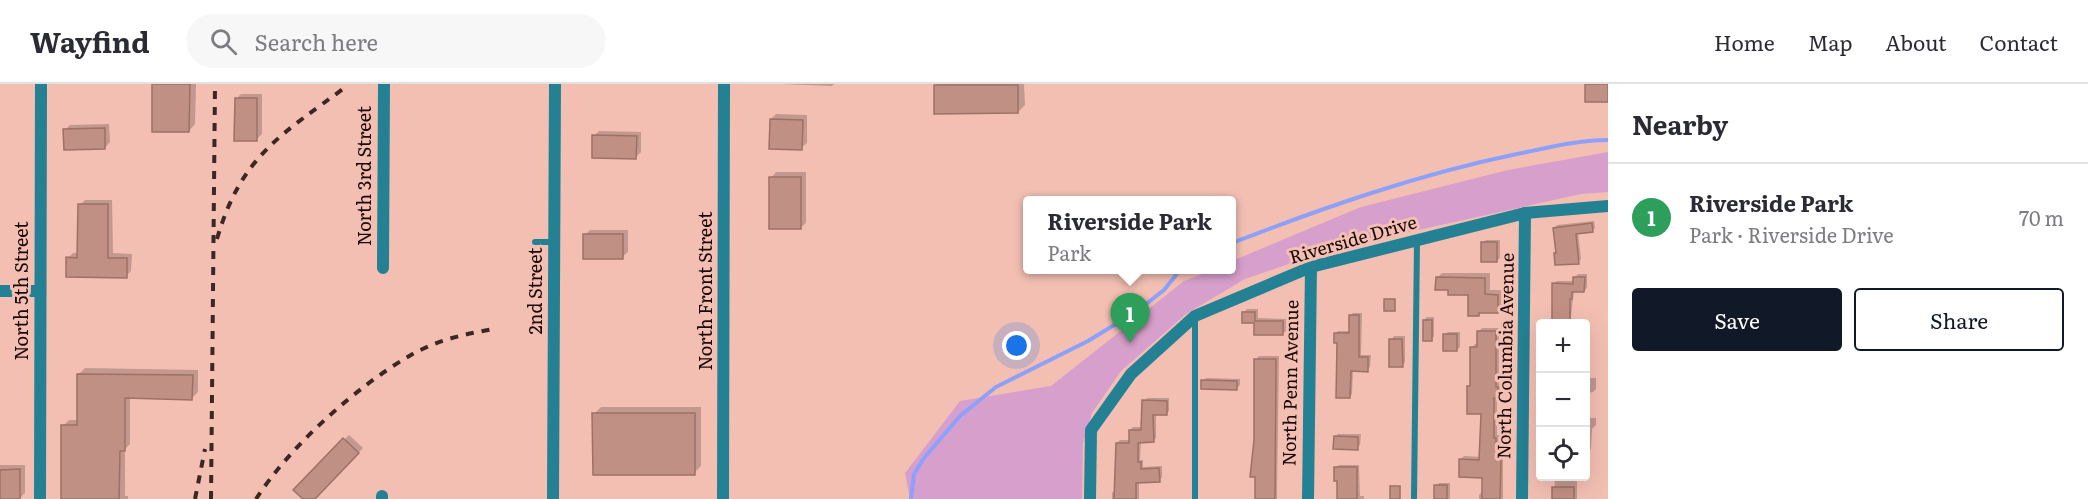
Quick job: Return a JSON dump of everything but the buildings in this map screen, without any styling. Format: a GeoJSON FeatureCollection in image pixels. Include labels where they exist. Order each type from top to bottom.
{"type":"FeatureCollection","features":[{"type":"Feature","properties":{"kind":"street","name":"North 5th Street"},"geometry":{"type":"LineString","coordinates":[[40,499],[41,84]]}},
{"type":"Feature","properties":{"kind":"street","name":"North 3rd Street"},"geometry":{"type":"LineString","coordinates":[[383,268],[384,84]]}},
{"type":"Feature","properties":{"kind":"street","name":"2nd Street"},"geometry":{"type":"LineString","coordinates":[[553,499],[555,84]]}},
{"type":"Feature","properties":{"kind":"street","name":"North Front Street"},"geometry":{"type":"LineString","coordinates":[[723,499],[724,84]]}},
{"type":"Feature","properties":{"kind":"street","name":"Riverside Drive"},"geometry":{"type":"LineString","coordinates":[[1090,499],[1091,430],[1131,374],[1195,316],[1311,267],[1525,213],[1608,206]]}},
{"type":"Feature","properties":{"kind":"street","name":"North Columbia Avenue"},"geometry":{"type":"LineString","coordinates":[[1522,499],[1525,213]]}},
{"type":"Feature","properties":{"kind":"street","name":"North Penn Avenue"},"geometry":{"type":"LineString","coordinates":[[1308,499],[1311,267]]}},
{"type":"Feature","properties":{"kind":"street"},"geometry":{"type":"LineString","coordinates":[[0,291],[40,291]]}},
{"type":"Feature","properties":{"kind":"lane"},"geometry":{"type":"LineString","coordinates":[[1414,499],[1417,240]]}},
{"type":"Feature","properties":{"kind":"lane"},"geometry":{"type":"LineString","coordinates":[[535,242],[554,242]]}},
{"type":"Feature","properties":{"kind":"lane"},"geometry":{"type":"LineString","coordinates":[[1195,316],[1195,499]]}},
{"type":"Feature","properties":{"kind":"shaded area"},"geometry":{"type":"Polygon","coordinates":[[[1608,152],[1608,192],[1581,194],[1332,249],[1245,279],[1186,314],[1121,371],[1092,413],[1083,443],[1082,499],[910,499],[905,473],[960,401],[1051,386],[1184,281],[1202,274],[1236,274],[1236,259],[1361,207],[1508,170],[1608,152]]]}},
{"type":"Feature","properties":{"kind":"waterway"},"geometry":{"type":"LineString","coordinates":[[1236,242],[1337,204],[1445,171],[1562,145],[1608,140]]}},
{"type":"Feature","properties":{"kind":"waterway"},"geometry":{"type":"LineString","coordinates":[[911,499],[914,474],[924,458],[960,416],[996,387],[1088,341],[1137,311],[1164,290],[1177,274]]}},
{"type":"Feature","properties":{"kind":"railway"},"geometry":{"type":"LineString","coordinates":[[211,499],[215,84]]}},
{"type":"Feature","properties":{"kind":"railway"},"geometry":{"type":"LineString","coordinates":[[217,239],[238,187],[251,167],[283,134],[347,86]]}},
{"type":"Feature","properties":{"kind":"railway"},"geometry":{"type":"LineString","coordinates":[[256,499],[287,458],[306,438],[369,383],[411,355],[431,345],[462,335],[494,329]]}},
{"type":"Feature","properties":{"kind":"railway"},"geometry":{"type":"LineString","coordinates":[[195,499],[205,449]]}},
{"type":"Feature","properties":{"kind":"place","name":"Riverside Park"},"geometry":{"type":"Point","coordinates":[1130,343]}}]}
